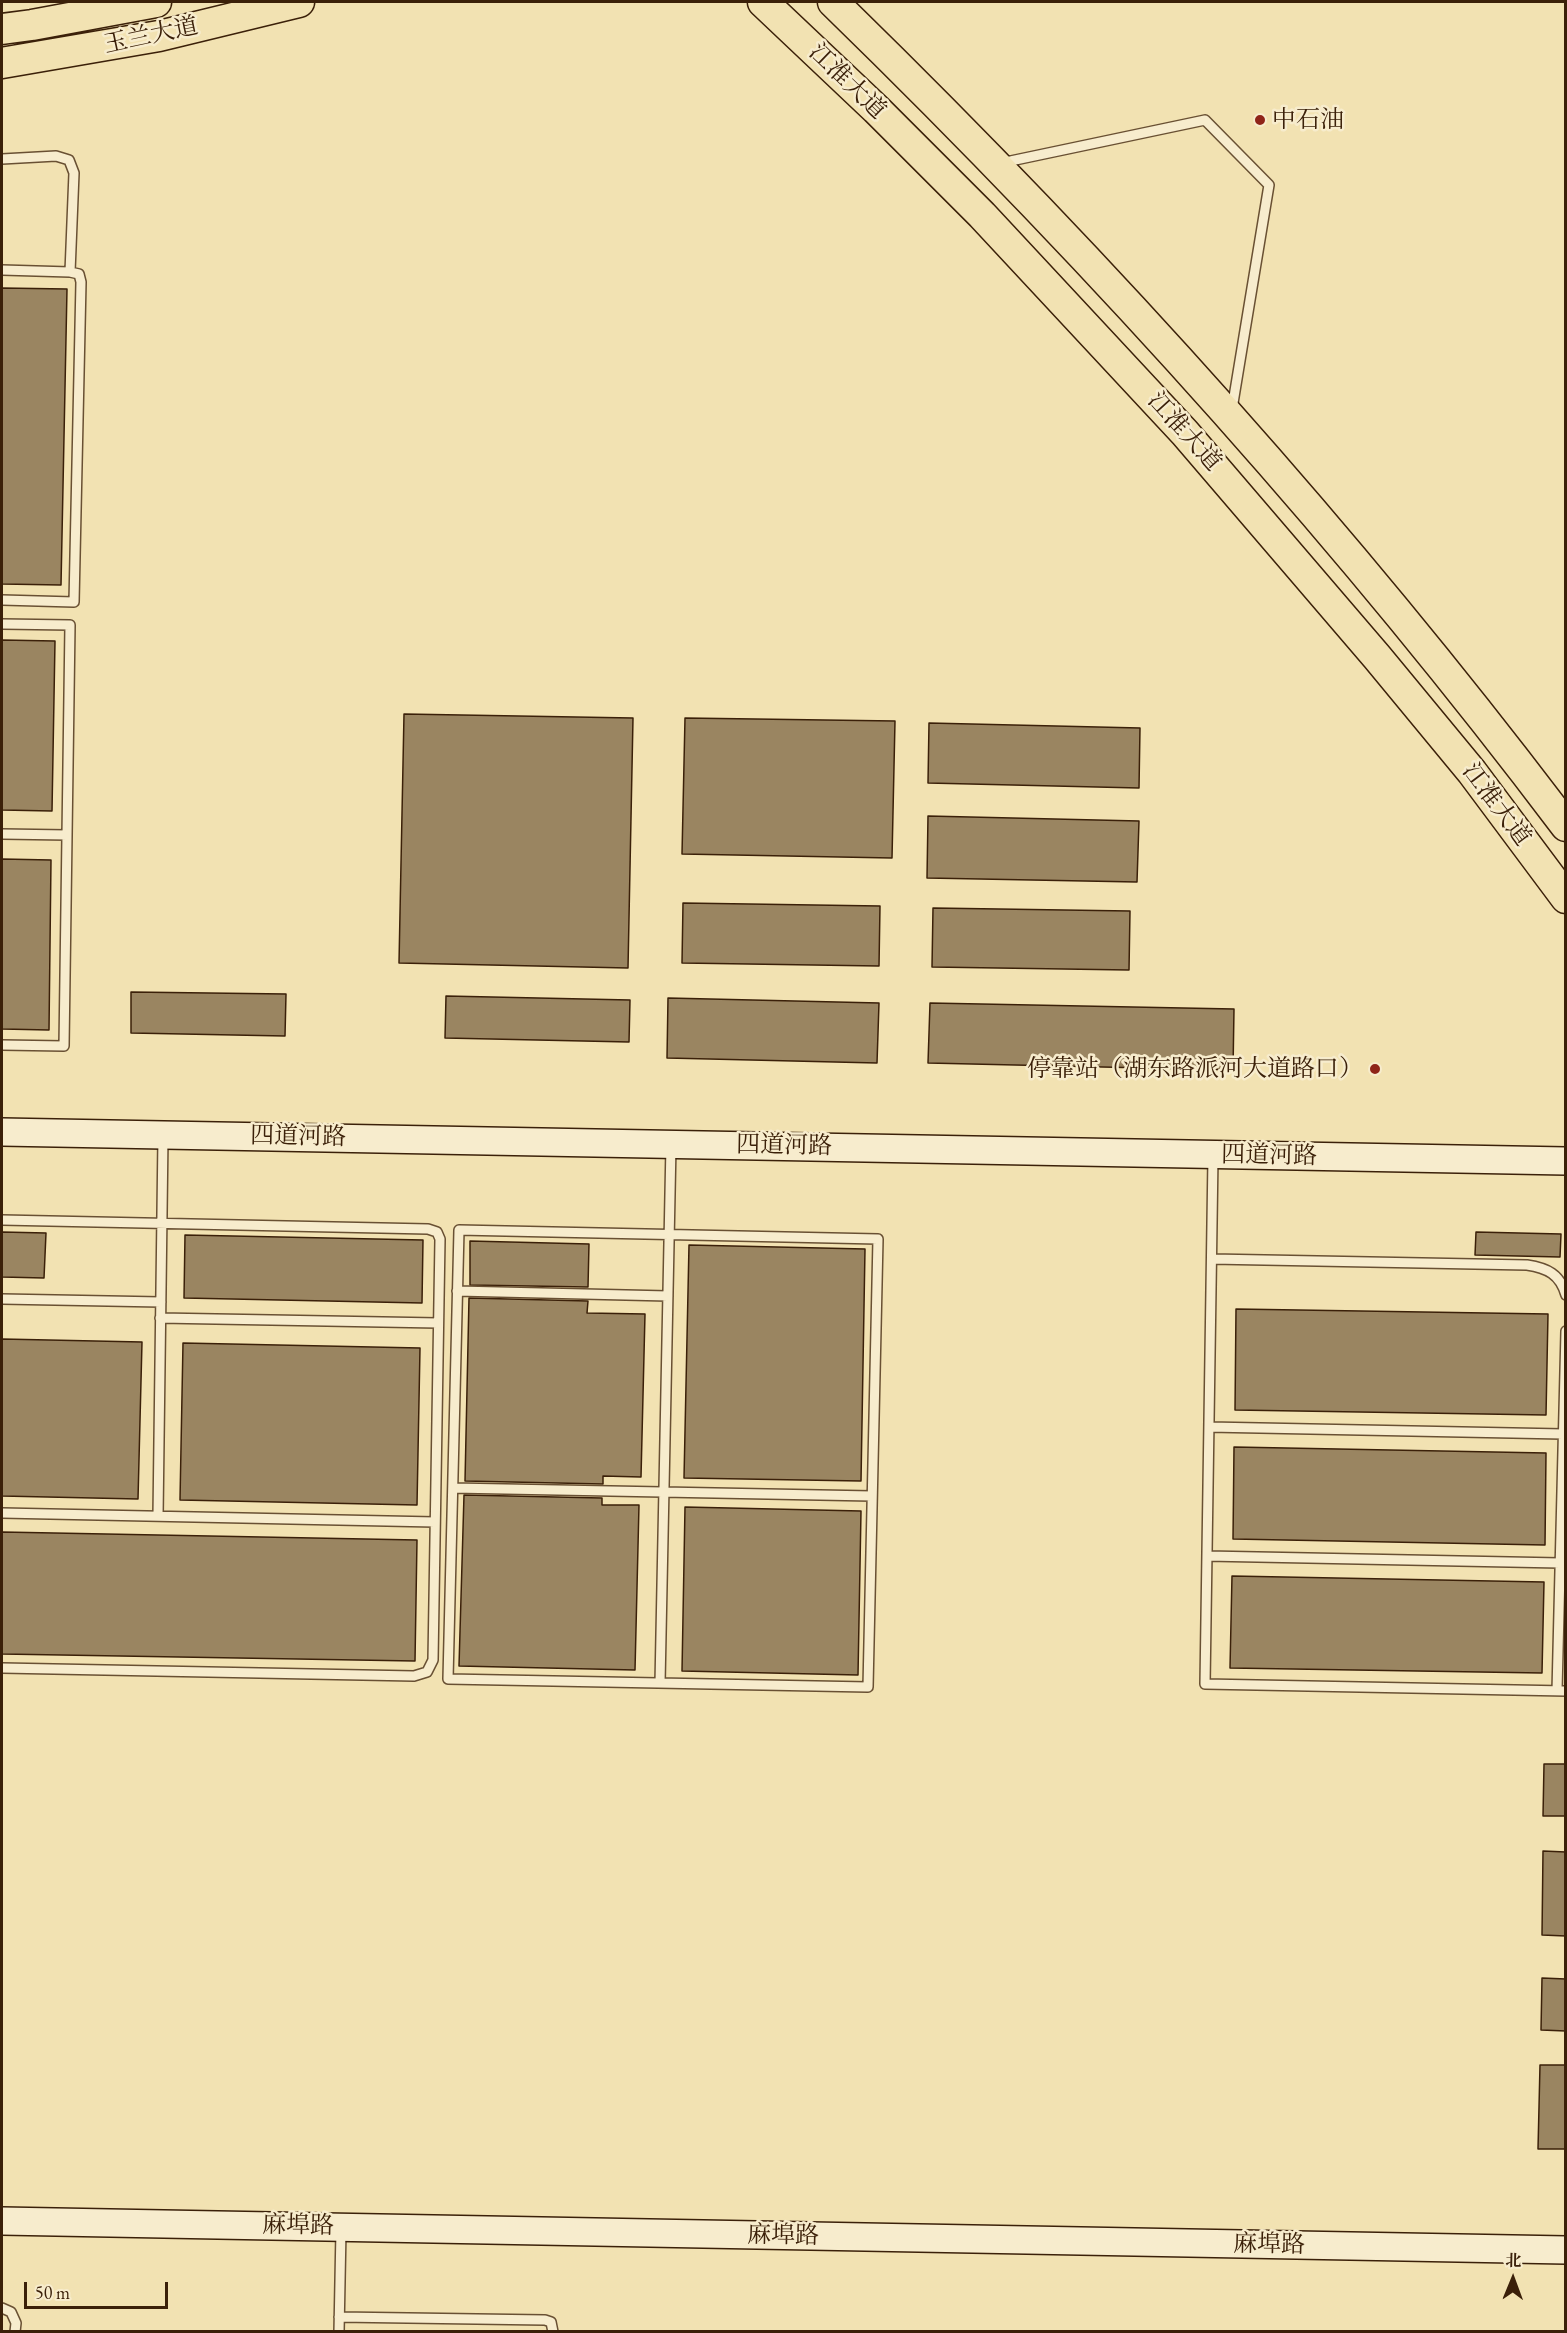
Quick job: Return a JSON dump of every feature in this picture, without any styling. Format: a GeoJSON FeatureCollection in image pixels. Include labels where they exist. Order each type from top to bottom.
{"type":"FeatureCollection","features":[{"type":"Feature","properties":{"kind":"main road","name":"玉兰大道"},"geometry":{"type":"LineString","coordinates":[[2,29],[32,26],[156,2]]}},
{"type":"Feature","properties":{"kind":"main road","name":"玉兰大道"},"geometry":{"type":"LineString","coordinates":[[2,63],[159,36],[299,2]]}},
{"type":"Feature","properties":{"kind":"main road","name":"江淮大道"},"geometry":{"type":"LineString","coordinates":[[762,2],[876,109],[982,215],[1185,433],[1443,737],[1566,898]]}},
{"type":"Feature","properties":{"kind":"main road","name":"江淮大道"},"geometry":{"type":"LineString","coordinates":[[833,2],[996,164],[1116,291],[1230,417],[1411,628],[1566,826]]}},
{"type":"Feature","properties":{"kind":"street","name":"四道河路"},"geometry":{"type":"LineString","coordinates":[[2,1132],[1566,1161]]}},
{"type":"Feature","properties":{"kind":"street","name":"麻埠路"},"geometry":{"type":"LineString","coordinates":[[2,2221],[1566,2250]]}},
{"type":"Feature","properties":{"kind":"lane"},"geometry":{"type":"LineString","coordinates":[[996,164],[1205,120],[1269,185],[1230,417]]}},
{"type":"Feature","properties":{"kind":"lane"},"geometry":{"type":"LineString","coordinates":[[2,159],[56,156],[69,160],[74,173],[70,272]]}},
{"type":"Feature","properties":{"kind":"lane"},"geometry":{"type":"LineString","coordinates":[[2,270],[70,272],[79,274],[81,282],[74,602],[2,600]]}},
{"type":"Feature","properties":{"kind":"lane"},"geometry":{"type":"LineString","coordinates":[[2,624],[70,625],[64,1046],[2,1045]]}},
{"type":"Feature","properties":{"kind":"lane"},"geometry":{"type":"LineString","coordinates":[[2,834],[67,836]]}},
{"type":"Feature","properties":{"kind":"lane"},"geometry":{"type":"LineString","coordinates":[[158,1516],[163,1135]]}},
{"type":"Feature","properties":{"kind":"lane"},"geometry":{"type":"LineString","coordinates":[[660,1683],[671,1144]]}},
{"type":"Feature","properties":{"kind":"lane"},"geometry":{"type":"LineString","coordinates":[[1214,1154],[1205,1684],[1561,1691],[1560,1563],[1566,1331]]}},
{"type":"Feature","properties":{"kind":"lane"},"geometry":{"type":"LineString","coordinates":[[2,1220],[428,1229],[437,1232],[440,1239],[433,1660],[427,1672],[414,1676],[2,1668]]}},
{"type":"Feature","properties":{"kind":"lane"},"geometry":{"type":"LineString","coordinates":[[459,1230],[878,1239],[868,1687],[448,1678],[457,1291],[459,1230]]}},
{"type":"Feature","properties":{"kind":"lane"},"geometry":{"type":"LineString","coordinates":[[1212,1259],[1527,1265],[1543,1267],[1556,1276],[1566,1295]]}},
{"type":"Feature","properties":{"kind":"lane"},"geometry":{"type":"LineString","coordinates":[[457,1291],[668,1296]]}},
{"type":"Feature","properties":{"kind":"lane"},"geometry":{"type":"LineString","coordinates":[[2,1299],[161,1302]]}},
{"type":"Feature","properties":{"kind":"lane"},"geometry":{"type":"LineString","coordinates":[[160,1318],[438,1323]]}},
{"type":"Feature","properties":{"kind":"lane"},"geometry":{"type":"LineString","coordinates":[[1209,1427],[1563,1434]]}},
{"type":"Feature","properties":{"kind":"lane"},"geometry":{"type":"LineString","coordinates":[[453,1488],[873,1496]]}},
{"type":"Feature","properties":{"kind":"lane"},"geometry":{"type":"LineString","coordinates":[[2,1513],[435,1522]]}},
{"type":"Feature","properties":{"kind":"lane"},"geometry":{"type":"LineString","coordinates":[[1207,1556],[1560,1563]]}},
{"type":"Feature","properties":{"kind":"lane"},"geometry":{"type":"LineString","coordinates":[[339,2331],[341,2227]]}},
{"type":"Feature","properties":{"kind":"lane"},"geometry":{"type":"LineString","coordinates":[[2,2308],[11,2312],[16,2323],[15,2331]]}},
{"type":"Feature","properties":{"kind":"lane"},"geometry":{"type":"LineString","coordinates":[[339,2317],[545,2320],[551,2322],[553,2331]]}},
{"type":"Feature","properties":{"kind":"building"},"geometry":{"type":"Polygon","coordinates":[[[2,288],[67,289],[61,585],[2,584],[2,288]]]}},
{"type":"Feature","properties":{"kind":"building"},"geometry":{"type":"Polygon","coordinates":[[[2,640],[55,641],[52,811],[2,810],[2,640]]]}},
{"type":"Feature","properties":{"kind":"building"},"geometry":{"type":"Polygon","coordinates":[[[404,714],[633,718],[628,968],[399,963],[404,714]]]}},
{"type":"Feature","properties":{"kind":"building"},"geometry":{"type":"Polygon","coordinates":[[[685,718],[895,721],[892,858],[682,854],[685,718]]]}},
{"type":"Feature","properties":{"kind":"building"},"geometry":{"type":"Polygon","coordinates":[[[929,723],[1140,728],[1139,788],[928,783],[929,723]]]}},
{"type":"Feature","properties":{"kind":"building"},"geometry":{"type":"Polygon","coordinates":[[[928,816],[1139,821],[1137,882],[927,878],[928,816]]]}},
{"type":"Feature","properties":{"kind":"building"},"geometry":{"type":"Polygon","coordinates":[[[2,859],[51,860],[49,1030],[2,1029],[2,859]]]}},
{"type":"Feature","properties":{"kind":"building"},"geometry":{"type":"Polygon","coordinates":[[[683,903],[880,906],[879,966],[682,963],[683,903]]]}},
{"type":"Feature","properties":{"kind":"building"},"geometry":{"type":"Polygon","coordinates":[[[933,908],[1130,911],[1129,970],[932,967],[933,908]]]}},
{"type":"Feature","properties":{"kind":"building"},"geometry":{"type":"Polygon","coordinates":[[[131,992],[286,994],[285,1036],[131,1033],[131,992]]]}},
{"type":"Feature","properties":{"kind":"building"},"geometry":{"type":"Polygon","coordinates":[[[446,996],[630,1000],[629,1042],[445,1038],[446,996]]]}},
{"type":"Feature","properties":{"kind":"building"},"geometry":{"type":"Polygon","coordinates":[[[668,998],[879,1003],[877,1063],[667,1058],[668,998]]]}},
{"type":"Feature","properties":{"kind":"building"},"geometry":{"type":"Polygon","coordinates":[[[930,1003],[1234,1009],[1233,1070],[928,1063],[930,1003]]]}},
{"type":"Feature","properties":{"kind":"building"},"geometry":{"type":"Polygon","coordinates":[[[2,1232],[46,1233],[44,1278],[2,1277],[2,1232]]]}},
{"type":"Feature","properties":{"kind":"building"},"geometry":{"type":"Polygon","coordinates":[[[1476,1232],[1561,1234],[1560,1257],[1475,1255],[1476,1232]]]}},
{"type":"Feature","properties":{"kind":"building"},"geometry":{"type":"Polygon","coordinates":[[[185,1235],[423,1240],[422,1303],[184,1298],[185,1235]]]}},
{"type":"Feature","properties":{"kind":"building"},"geometry":{"type":"Polygon","coordinates":[[[470,1241],[589,1244],[588,1287],[470,1285],[470,1241]]]}},
{"type":"Feature","properties":{"kind":"building"},"geometry":{"type":"Polygon","coordinates":[[[689,1245],[865,1249],[861,1481],[684,1478],[689,1245]]]}},
{"type":"Feature","properties":{"kind":"building"},"geometry":{"type":"Polygon","coordinates":[[[469,1298],[588,1301],[587,1313],[645,1314],[641,1477],[603,1476],[603,1484],[465,1481],[469,1298]]]}},
{"type":"Feature","properties":{"kind":"building"},"geometry":{"type":"Polygon","coordinates":[[[1236,1309],[1548,1314],[1546,1415],[1235,1410],[1236,1309]]]}},
{"type":"Feature","properties":{"kind":"building"},"geometry":{"type":"Polygon","coordinates":[[[2,1339],[142,1342],[138,1499],[2,1496],[2,1339]]]}},
{"type":"Feature","properties":{"kind":"building"},"geometry":{"type":"Polygon","coordinates":[[[183,1343],[420,1348],[417,1505],[180,1500],[183,1343]]]}},
{"type":"Feature","properties":{"kind":"building"},"geometry":{"type":"Polygon","coordinates":[[[1234,1447],[1546,1453],[1545,1545],[1233,1539],[1234,1447]]]}},
{"type":"Feature","properties":{"kind":"building"},"geometry":{"type":"Polygon","coordinates":[[[464,1495],[602,1498],[602,1505],[639,1505],[635,1670],[459,1666],[464,1495]]]}},
{"type":"Feature","properties":{"kind":"building"},"geometry":{"type":"Polygon","coordinates":[[[685,1507],[861,1511],[858,1675],[682,1671],[685,1507]]]}},
{"type":"Feature","properties":{"kind":"building"},"geometry":{"type":"Polygon","coordinates":[[[2,1532],[417,1540],[415,1661],[2,1654],[2,1532]]]}},
{"type":"Feature","properties":{"kind":"building"},"geometry":{"type":"Polygon","coordinates":[[[1232,1576],[1544,1582],[1542,1673],[1230,1668],[1232,1576]]]}},
{"type":"Feature","properties":{"kind":"building"},"geometry":{"type":"Polygon","coordinates":[[[1544,1764],[1566,1764],[1566,1816],[1543,1816],[1544,1764]]]}},
{"type":"Feature","properties":{"kind":"building"},"geometry":{"type":"Polygon","coordinates":[[[1543,1851],[1566,1852],[1566,1936],[1542,1935],[1543,1851]]]}},
{"type":"Feature","properties":{"kind":"building"},"geometry":{"type":"Polygon","coordinates":[[[1542,1978],[1566,1979],[1566,2031],[1541,2030],[1542,1978]]]}},
{"type":"Feature","properties":{"kind":"building"},"geometry":{"type":"Polygon","coordinates":[[[1540,2065],[1566,2065],[1566,2149],[1538,2149],[1540,2065]]]}},
{"type":"Feature","properties":{"kind":"place","name":"中石油"},"geometry":{"type":"Point","coordinates":[1260,120]}},
{"type":"Feature","properties":{"kind":"place","name":"停靠站（湖东路派河大道路口）"},"geometry":{"type":"Point","coordinates":[1375,1069]}}]}
